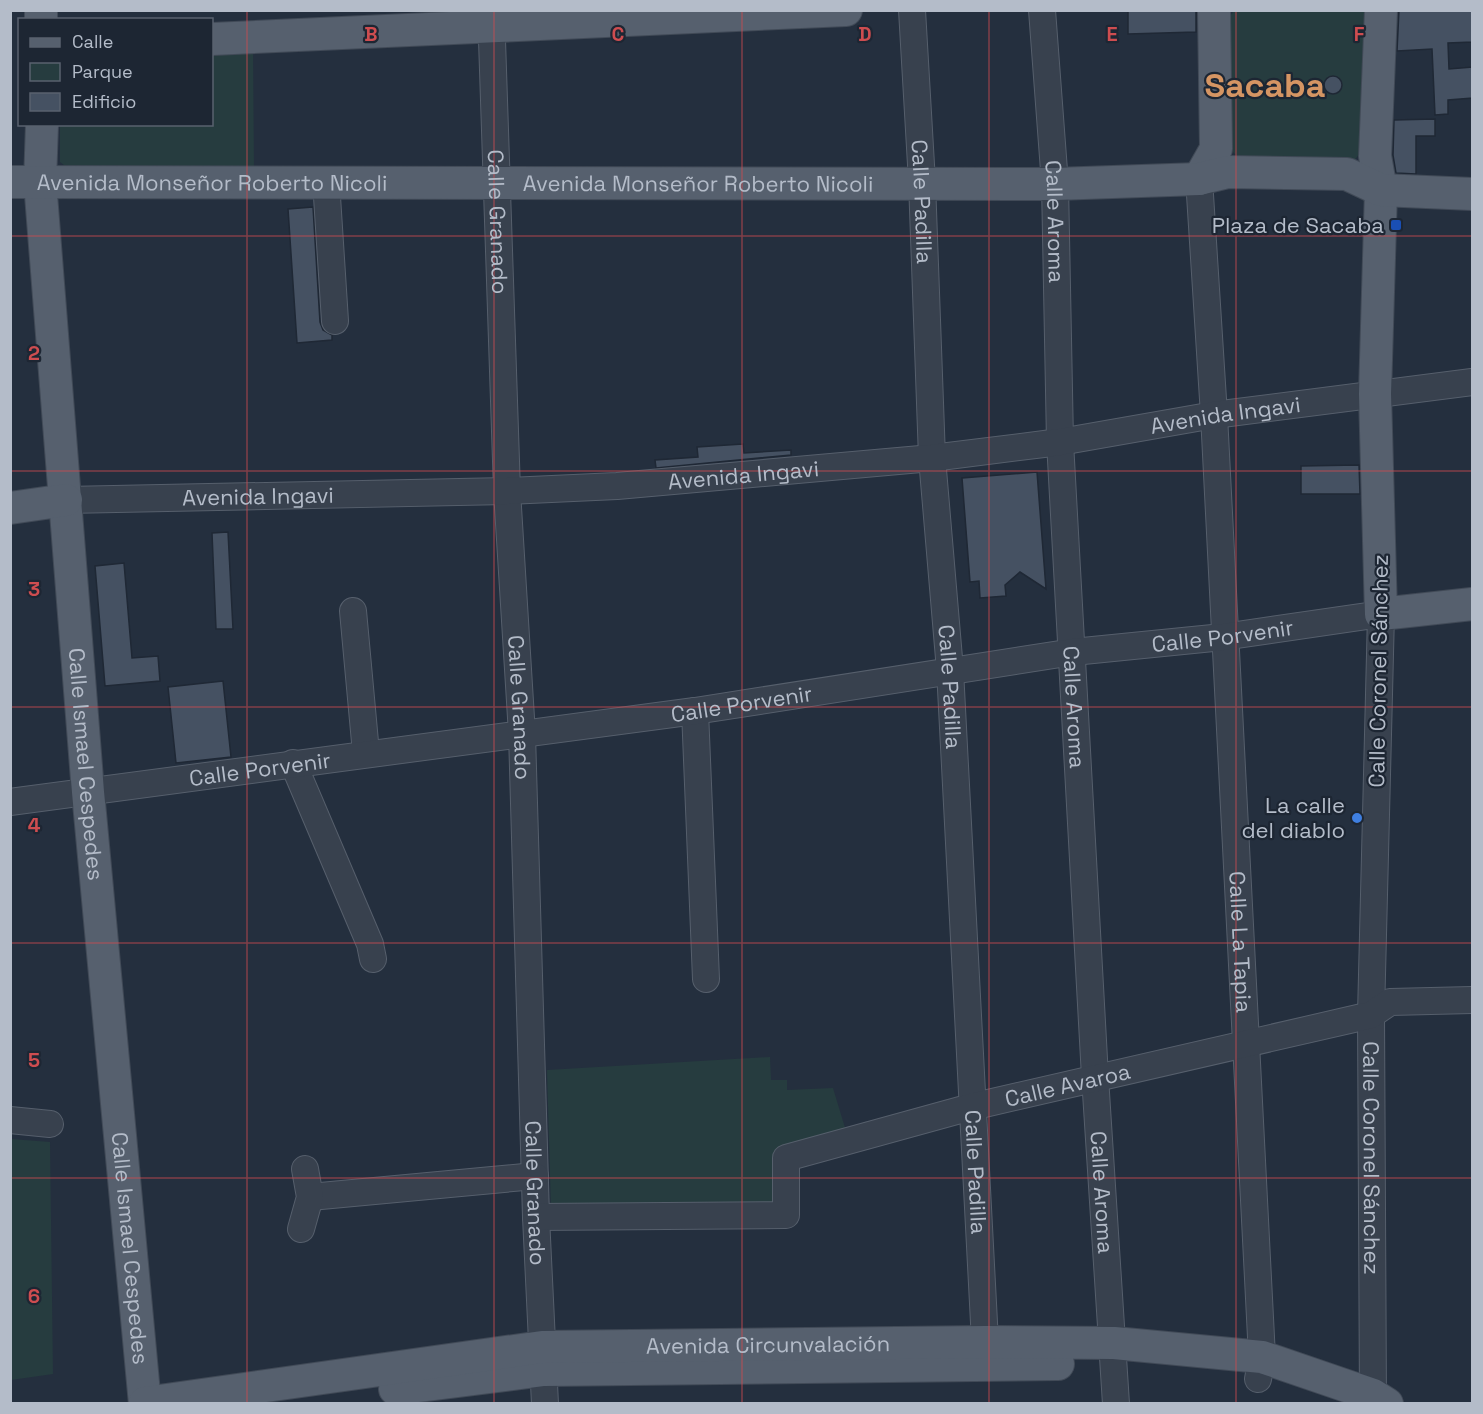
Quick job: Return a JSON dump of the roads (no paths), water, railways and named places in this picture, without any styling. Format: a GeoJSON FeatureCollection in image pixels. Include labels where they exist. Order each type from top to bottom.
{"type":"FeatureCollection","features":[{"type":"Feature","properties":{"kind":"main road"},"geometry":{"type":"LineString","coordinates":[[213,39],[491,18],[846,10]]}},
{"type":"Feature","properties":{"kind":"main road"},"geometry":{"type":"LineString","coordinates":[[1199,179],[1216,148],[1214,10]]}},
{"type":"Feature","properties":{"kind":"main road","name":"Calle Coronel Sánchez"},"geometry":{"type":"LineString","coordinates":[[1381,10],[1375,156],[1381,190],[1375,394],[1381,614]]}},
{"type":"Feature","properties":{"kind":"main road","name":"Calle Ismael Cespedes"},"geometry":{"type":"LineString","coordinates":[[41,126],[25,182],[66,500],[88,792],[144,1403]]}},
{"type":"Feature","properties":{"kind":"main road","name":"Avenida Monseñor Roberto Nicoli"},"geometry":{"type":"LineString","coordinates":[[25,182],[497,181],[1055,184],[1199,179],[1228,172],[1347,174],[1381,190]]}},
{"type":"Feature","properties":{"kind":"main road"},"geometry":{"type":"LineString","coordinates":[[1381,190],[1473,194]]}},
{"type":"Feature","properties":{"kind":"main road","name":"Avenida Ingavi"},"geometry":{"type":"LineString","coordinates":[[10,508],[66,500]]}},
{"type":"Feature","properties":{"kind":"main road","name":"Calle Porvenir"},"geometry":{"type":"LineString","coordinates":[[1381,614],[1473,604]]}},
{"type":"Feature","properties":{"kind":"main road","name":"Avenida Circunvalación"},"geometry":{"type":"LineString","coordinates":[[144,1403],[543,1359],[986,1353],[1114,1353],[1260,1368],[1378,1401]]}},
{"type":"Feature","properties":{"kind":"main road","name":"Avenida Circunvalación"},"geometry":{"type":"LineString","coordinates":[[287,1404],[543,1359]]}},
{"type":"Feature","properties":{"kind":"main road","name":"Avenida Circunvalación"},"geometry":{"type":"LineString","coordinates":[[1260,1368],[1275,1382],[1329,1404]]}},
{"type":"Feature","properties":{"kind":"street","name":"Calle Padilla"},"geometry":{"type":"LineString","coordinates":[[912,10],[922,182],[932,458],[950,670],[971,1107],[986,1353]]}},
{"type":"Feature","properties":{"kind":"street","name":"Calle Aroma"},"geometry":{"type":"LineString","coordinates":[[1042,10],[1055,184],[1060,442],[1095,1077],[1116,1404]]}},
{"type":"Feature","properties":{"kind":"street","name":"Calle Granado"},"geometry":{"type":"LineString","coordinates":[[491,18],[507,491],[522,734],[536,1217],[545,1404]]}},
{"type":"Feature","properties":{"kind":"street","name":"Calle La Tapia"},"geometry":{"type":"LineString","coordinates":[[1199,179],[1214,416],[1260,1368]]}},
{"type":"Feature","properties":{"kind":"street"},"geometry":{"type":"LineString","coordinates":[[326,181],[335,321]]}},
{"type":"Feature","properties":{"kind":"street","name":"Avenida Ingavi"},"geometry":{"type":"LineString","coordinates":[[66,500],[507,491],[617,486],[932,458],[1060,442],[1214,416],[1473,382]]}},
{"type":"Feature","properties":{"kind":"street"},"geometry":{"type":"LineString","coordinates":[[353,611],[366,753]]}},
{"type":"Feature","properties":{"kind":"street","name":"Calle Porvenir"},"geometry":{"type":"LineString","coordinates":[[10,802],[695,711],[1073,652],[1223,637],[1381,614]]}},
{"type":"Feature","properties":{"kind":"street","name":"Calle Coronel Sánchez"},"geometry":{"type":"LineString","coordinates":[[1378,1401],[1371,1016],[1381,614]]}},
{"type":"Feature","properties":{"kind":"street"},"geometry":{"type":"LineString","coordinates":[[695,711],[706,979]]}},
{"type":"Feature","properties":{"kind":"street"},"geometry":{"type":"LineString","coordinates":[[293,763],[370,944],[373,959]]}},
{"type":"Feature","properties":{"kind":"street","name":"Calle Avaroa"},"geometry":{"type":"LineString","coordinates":[[536,1217],[786,1215],[786,1158],[971,1107],[1371,1016],[1390,1002],[1473,1000]]}},
{"type":"Feature","properties":{"kind":"street"},"geometry":{"type":"LineString","coordinates":[[10,1120],[50,1124]]}},
{"type":"Feature","properties":{"kind":"street"},"geometry":{"type":"LineString","coordinates":[[301,1229],[310,1197],[305,1169]]}},
{"type":"Feature","properties":{"kind":"street"},"geometry":{"type":"LineString","coordinates":[[310,1197],[535,1176]]}},
{"type":"Feature","properties":{"kind":"place","name":"Plaza de Sacaba"},"geometry":{"type":"Point","coordinates":[1396,225]}},
{"type":"Feature","properties":{"kind":"place","name":"La calle del diablo"},"geometry":{"type":"Point","coordinates":[1357,818]}},
{"type":"Feature","properties":{"kind":"district","name":"Sacaba"},"geometry":{"type":"Point","coordinates":[1265,85]}}]}
